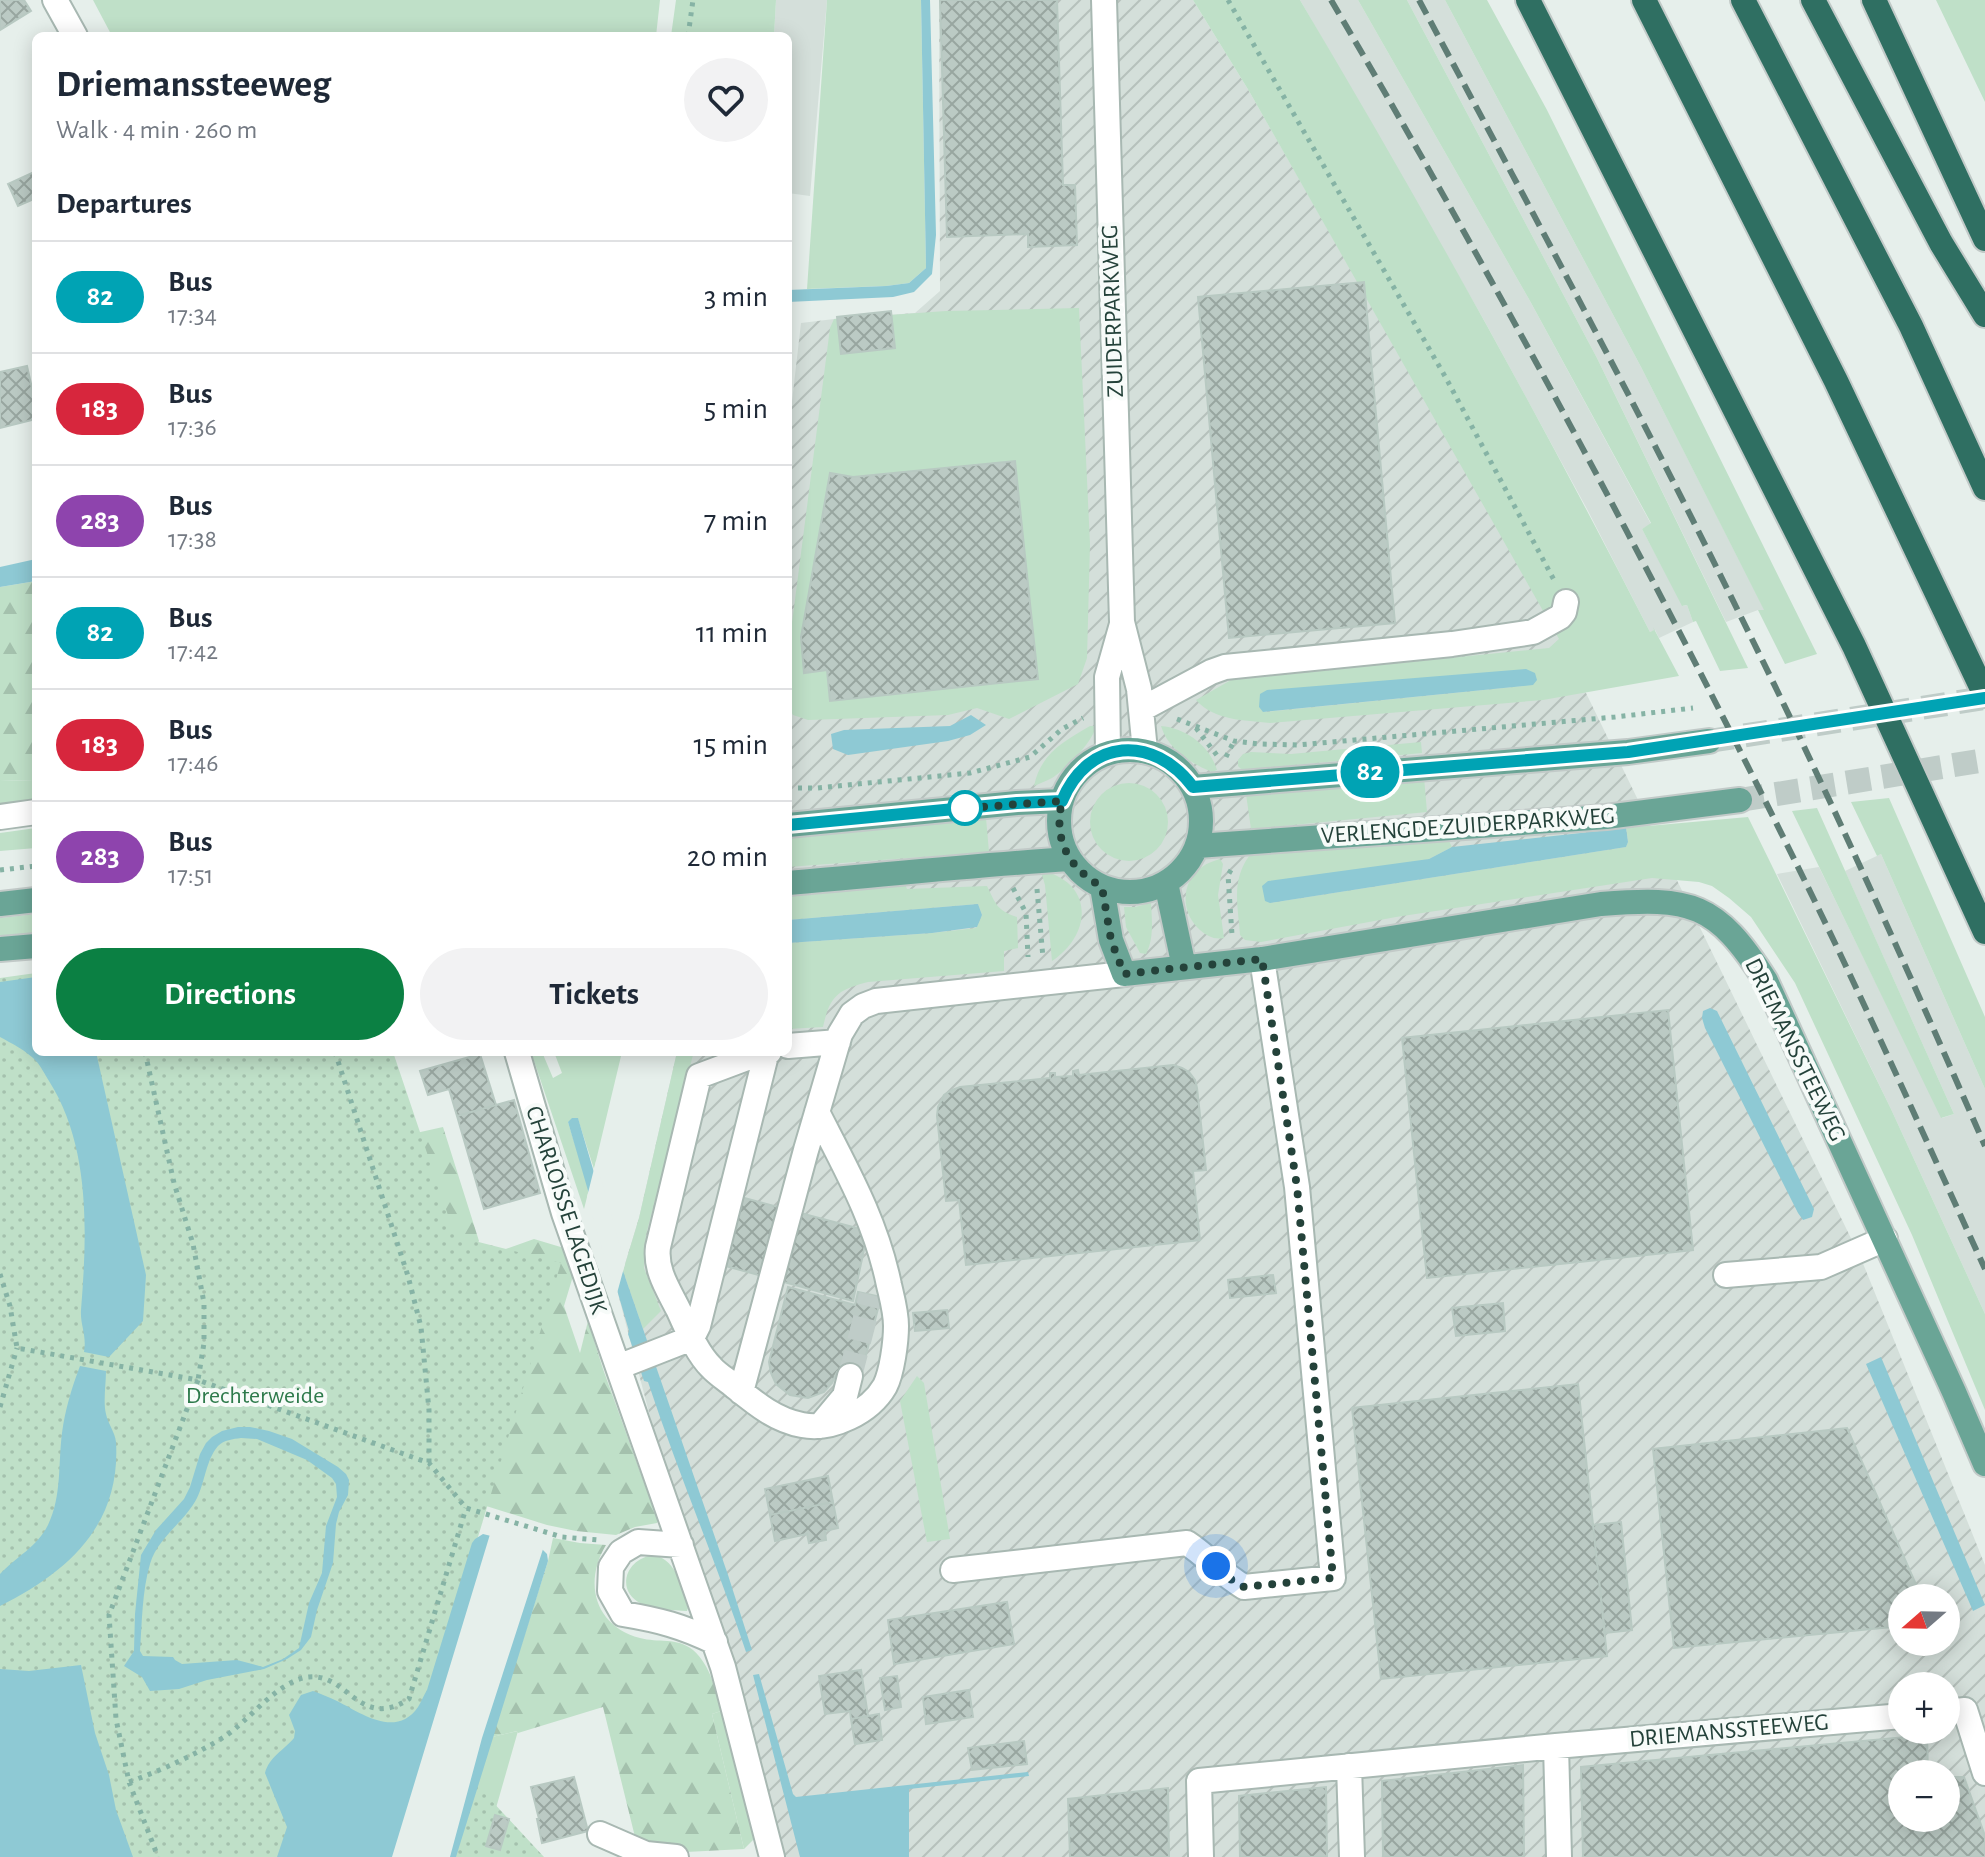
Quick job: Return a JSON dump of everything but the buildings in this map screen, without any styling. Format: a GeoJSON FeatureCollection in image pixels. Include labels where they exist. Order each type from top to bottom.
{"type":"FeatureCollection","features":[{"type":"Feature","properties":{"kind":"highway"},"geometry":{"type":"LineString","coordinates":[[1528,0],[1854,646],[1985,932]]}},
{"type":"Feature","properties":{"kind":"highway"},"geometry":{"type":"LineString","coordinates":[[1644,0],[1836,381],[1985,695]]}},
{"type":"Feature","properties":{"kind":"highway"},"geometry":{"type":"LineString","coordinates":[[1743,0],[1911,326],[1985,488]]}},
{"type":"Feature","properties":{"kind":"highway"},"geometry":{"type":"LineString","coordinates":[[1813,0],[1941,243],[1985,315]]}},
{"type":"Feature","properties":{"kind":"highway"},"geometry":{"type":"LineString","coordinates":[[1874,0],[1985,239]]}},
{"type":"Feature","properties":{"kind":"main road"},"geometry":{"type":"LineString","coordinates":[[1193,787],[1628,752],[1709,741]]}},
{"type":"Feature","properties":{"kind":"main road"},"geometry":{"type":"LineString","coordinates":[[1145,751],[1172,764],[1193,787],[1201,816],[1201,831],[1197,846],[1185,867],[1166,883],[1141,892],[1115,891],[1102,887],[1079,871],[1070,859],[1060,837],[1059,813],[1068,785],[1092,761],[1108,753],[1145,751]]}},
{"type":"Feature","properties":{"kind":"main road","name":"VERLENGDE ZUIDERPARKWEG"},"geometry":{"type":"LineString","coordinates":[[1197,846],[1606,817],[1740,800]]}},
{"type":"Feature","properties":{"kind":"main road"},"geometry":{"type":"LineString","coordinates":[[792,825],[1062,801]]}},
{"type":"Feature","properties":{"kind":"main road"},"geometry":{"type":"LineString","coordinates":[[792,883],[1070,859]]}},
{"type":"Feature","properties":{"kind":"main road"},"geometry":{"type":"LineString","coordinates":[[1166,883],[1184,967]]}},
{"type":"Feature","properties":{"kind":"main road"},"geometry":{"type":"LineString","coordinates":[[1102,887],[1111,940],[1124,974]]}},
{"type":"Feature","properties":{"kind":"main road"},"geometry":{"type":"LineString","coordinates":[[0,904],[32,900]]}},
{"type":"Feature","properties":{"kind":"main road","name":"DRIEMANSSTEEWEG"},"geometry":{"type":"LineString","coordinates":[[1124,974],[1262,959],[1601,904],[1675,902],[1703,911],[1721,922],[1733,935],[1766,981],[1985,1464]]}},
{"type":"Feature","properties":{"kind":"main road"},"geometry":{"type":"LineString","coordinates":[[0,949],[32,946]]}},
{"type":"Feature","properties":{"kind":"street"},"geometry":{"type":"LineString","coordinates":[[55,0],[73,32]]}},
{"type":"Feature","properties":{"kind":"street","name":"ZUIDERPARKWEG"},"geometry":{"type":"LineString","coordinates":[[1104,0],[1122,622],[1139,689],[1145,751]]}},
{"type":"Feature","properties":{"kind":"street"},"geometry":{"type":"LineString","coordinates":[[1142,709],[1225,667],[1452,644],[1533,632],[1560,617],[1566,602]]}},
{"type":"Feature","properties":{"kind":"street","name":"ZUIDERPARKWEG"},"geometry":{"type":"LineString","coordinates":[[1108,753],[1107,677],[1122,622]]}},
{"type":"Feature","properties":{"kind":"street"},"geometry":{"type":"LineString","coordinates":[[0,817],[32,813]]}},
{"type":"Feature","properties":{"kind":"street"},"geometry":{"type":"LineString","coordinates":[[953,1570],[1187,1543],[1244,1587],[1333,1578],[1297,1187],[1262,959]]}},
{"type":"Feature","properties":{"kind":"street","name":"DRIEMANSSTEEWEG"},"geometry":{"type":"LineString","coordinates":[[839,1038],[852,1014],[876,1001],[1124,974]]}},
{"type":"Feature","properties":{"kind":"street"},"geometry":{"type":"LineString","coordinates":[[741,1392],[839,1038],[792,1045]]}},
{"type":"Feature","properties":{"kind":"street","name":"CHARLOISSE LAGEDIJK"},"geometry":{"type":"LineString","coordinates":[[518,1056],[564,1213],[654,1352],[681,1545],[715,1642],[740,1727],[765,1855]]}},
{"type":"Feature","properties":{"kind":"street"},"geometry":{"type":"LineString","coordinates":[[654,1352],[660,1271],[657,1256],[699,1076],[755,1056]]}},
{"type":"Feature","properties":{"kind":"street"},"geometry":{"type":"LineString","coordinates":[[654,1352],[698,1326],[766,1056]]}},
{"type":"Feature","properties":{"kind":"street"},"geometry":{"type":"LineString","coordinates":[[654,1352],[710,1367],[760,1407],[788,1421],[810,1426],[834,1423],[855,1415],[876,1398],[888,1378],[896,1326],[887,1272],[872,1223],[817,1112]]}},
{"type":"Feature","properties":{"kind":"street"},"geometry":{"type":"LineString","coordinates":[[1726,1275],[1821,1267],[1885,1239]]}},
{"type":"Feature","properties":{"kind":"street"},"geometry":{"type":"LineString","coordinates":[[871,1295],[887,1272]]}},
{"type":"Feature","properties":{"kind":"street"},"geometry":{"type":"LineString","coordinates":[[820,1426],[845,1396],[850,1376]]}},
{"type":"Feature","properties":{"kind":"street"},"geometry":{"type":"LineString","coordinates":[[681,1545],[638,1542],[621,1552],[611,1567],[610,1591],[623,1614],[687,1628],[715,1642]]}},
{"type":"Feature","properties":{"kind":"street"},"geometry":{"type":"LineString","coordinates":[[1965,1710],[1985,1773]]}},
{"type":"Feature","properties":{"kind":"street","name":"DRIEMANSSTEEWEG"},"geometry":{"type":"LineString","coordinates":[[1201,1857],[1199,1781],[1888,1717]]}},
{"type":"Feature","properties":{"kind":"street"},"geometry":{"type":"LineString","coordinates":[[1556,1746],[1559,1857]]}},
{"type":"Feature","properties":{"kind":"street"},"geometry":{"type":"LineString","coordinates":[[1349,1766],[1352,1857]]}},
{"type":"Feature","properties":{"kind":"street"},"geometry":{"type":"LineString","coordinates":[[600,1834],[646,1854],[676,1857]]}},
{"type":"Feature","properties":{"kind":"path"},"geometry":{"type":"LineString","coordinates":[[689,32],[693,0]]}},
{"type":"Feature","properties":{"kind":"path"},"geometry":{"type":"LineString","coordinates":[[1228,0],[1446,378],[1566,602]]}},
{"type":"Feature","properties":{"kind":"path"},"geometry":{"type":"LineString","coordinates":[[1142,709],[1234,741],[1298,745],[1693,708]]}},
{"type":"Feature","properties":{"kind":"path"},"geometry":{"type":"LineString","coordinates":[[792,788],[970,773],[1030,757],[1062,729],[1108,709]]}},
{"type":"Feature","properties":{"kind":"path"},"geometry":{"type":"LineString","coordinates":[[1223,764],[1234,741]]}},
{"type":"Feature","properties":{"kind":"path"},"geometry":{"type":"LineString","coordinates":[[0,870],[32,866]]}},
{"type":"Feature","properties":{"kind":"path"},"geometry":{"type":"LineString","coordinates":[[146,1056],[174,1183],[193,1244],[204,1303],[204,1343],[198,1380],[109,1615],[116,1719],[129,1782],[158,1857]]}},
{"type":"Feature","properties":{"kind":"path"},"geometry":{"type":"LineString","coordinates":[[336,1056],[408,1276],[421,1327],[429,1410],[429,1463]]}},
{"type":"Feature","properties":{"kind":"path"},"geometry":{"type":"LineString","coordinates":[[0,1274],[10,1306],[17,1348],[0,1407]]}},
{"type":"Feature","properties":{"kind":"path"},"geometry":{"type":"LineString","coordinates":[[17,1348],[198,1380],[429,1463],[466,1508],[562,1537],[638,1542]]}},
{"type":"Feature","properties":{"kind":"path"},"geometry":{"type":"LineString","coordinates":[[129,1782],[172,1766],[227,1735],[296,1680],[310,1676],[325,1679],[374,1709],[396,1708],[409,1699],[466,1508]]}},
{"type":"Feature","properties":{"kind":"shaded area"},"geometry":{"type":"Polygon","coordinates":[[[776,0],[827,0],[810,196],[792,194],[792,32],[774,32],[776,0]]]}},
{"type":"Feature","properties":{"kind":"shaded area"},"geometry":{"type":"Polygon","coordinates":[[[939,0],[1193,0],[1249,91],[1552,623],[1862,1261],[1985,1565],[1985,1857],[765,1857],[617,1290],[639,1218],[676,1056],[792,1056],[792,401],[801,323],[915,313],[940,291],[939,0]]]}},
{"type":"Feature","properties":{"kind":"shaded area"},"geometry":{"type":"Polygon","coordinates":[[[1300,0],[1358,0],[1530,301],[1651,524],[1642,529],[1683,606],[1687,605],[1693,622],[1659,638],[1655,630],[1650,632],[1485,322],[1300,0]]]}},
{"type":"Feature","properties":{"kind":"shaded area"},"geometry":{"type":"Polygon","coordinates":[[[1407,0],[1445,0],[1641,367],[1765,611],[1758,610],[1726,622],[1597,358],[1407,0]]]}},
{"type":"Feature","properties":{"kind":"shaded area"},"geometry":{"type":"Polygon","coordinates":[[[1881,854],[1985,1089],[1985,1314],[1891,1109],[1777,874],[1819,867],[1942,1118],[1954,1114],[1845,871],[1881,854]]]}},
{"type":"Feature","properties":{"kind":"green space"},"geometry":{"type":"Polygon","coordinates":[[[93,0],[660,0],[656,32],[110,32],[93,0]]]}},
{"type":"Feature","properties":{"kind":"green space"},"geometry":{"type":"Polygon","coordinates":[[[676,0],[776,0],[774,32],[672,32],[676,0]]]}},
{"type":"Feature","properties":{"kind":"green space"},"geometry":{"type":"Polygon","coordinates":[[[827,0],[921,0],[926,268],[909,283],[807,289],[827,0]]]}},
{"type":"Feature","properties":{"kind":"green space"},"geometry":{"type":"Polygon","coordinates":[[[1193,0],[1300,0],[1436,234],[1650,632],[1654,630],[1653,627],[1679,676],[1543,700],[1270,723],[1221,716],[1196,700],[1231,680],[1549,648],[1559,639],[1249,91],[1193,0]],[[1533,685],[1259,707],[1264,712],[1533,685]]]}},
{"type":"Feature","properties":{"kind":"green space"},"geometry":{"type":"Polygon","coordinates":[[[1358,0],[1407,0],[1597,358],[1748,668],[1720,671],[1687,605],[1682,606],[1642,529],[1651,523],[1530,301],[1358,0]]]}},
{"type":"Feature","properties":{"kind":"green space"},"geometry":{"type":"Polygon","coordinates":[[[1445,0],[1487,0],[1547,110],[1817,654],[1785,664],[1758,610],[1764,610],[1641,367],[1445,0]]]}},
{"type":"Feature","properties":{"kind":"green space"},"geometry":{"type":"Polygon","coordinates":[[[1936,0],[1985,0],[1985,102],[1936,0]]]}},
{"type":"Feature","properties":{"kind":"green space"},"geometry":{"type":"Polygon","coordinates":[[[1079,308],[1090,544],[1087,658],[1078,684],[1009,719],[977,708],[948,715],[808,720],[793,715],[792,623],[830,328],[834,319],[946,311],[1079,308]]]}},
{"type":"Feature","properties":{"kind":"green space"},"geometry":{"type":"Polygon","coordinates":[[[32,582],[32,780],[0,781],[0,587],[32,582]]]}},
{"type":"Feature","properties":{"kind":"green space"},"geometry":{"type":"Polygon","coordinates":[[[1090,726],[1096,726],[1078,755],[1052,778],[1034,786],[1042,765],[1054,750],[1090,726]]]}},
{"type":"Feature","properties":{"kind":"green space"},"geometry":{"type":"Polygon","coordinates":[[[1161,726],[1179,730],[1196,740],[1209,753],[1217,770],[1212,772],[1181,754],[1169,742],[1161,726]]]}},
{"type":"Feature","properties":{"kind":"green space"},"geometry":{"type":"Polygon","coordinates":[[[1421,742],[1422,753],[1242,770],[1238,766],[1243,754],[1251,752],[1291,754],[1421,742]]]}},
{"type":"Feature","properties":{"kind":"green space"},"geometry":{"type":"Polygon","coordinates":[[[1424,777],[1427,812],[1251,829],[1246,794],[1424,777]]]}},
{"type":"Feature","properties":{"kind":"green space"},"geometry":{"type":"Polygon","coordinates":[[[32,780],[32,806],[0,809],[0,781],[32,780]]]}},
{"type":"Feature","properties":{"kind":"green space"},"geometry":{"type":"Polygon","coordinates":[[[1129,783],[1144,786],[1157,794],[1165,807],[1168,822],[1165,837],[1157,850],[1144,858],[1129,861],[1114,858],[1101,850],[1093,837],[1090,822],[1093,807],[1101,794],[1114,786],[1129,783]]]}},
{"type":"Feature","properties":{"kind":"green space"},"geometry":{"type":"Polygon","coordinates":[[[1889,798],[1985,1017],[1985,1089],[1881,854],[1877,856],[1851,802],[1889,798]]]}},
{"type":"Feature","properties":{"kind":"green space"},"geometry":{"type":"Polygon","coordinates":[[[1817,808],[1954,1114],[1941,1118],[1792,811],[1817,808]]]}},
{"type":"Feature","properties":{"kind":"green space"},"geometry":{"type":"Polygon","coordinates":[[[1748,817],[1891,1109],[1985,1314],[1985,1410],[1912,1235],[1795,983],[1751,917],[1712,886],[1652,878],[1396,917],[1261,942],[1245,940],[1240,935],[1238,885],[1249,856],[1428,837],[1433,842],[1449,841],[1452,847],[1429,859],[1270,903],[1626,847],[1626,828],[1748,817]]]}},
{"type":"Feature","properties":{"kind":"green space"},"geometry":{"type":"Polygon","coordinates":[[[986,818],[989,852],[792,867],[792,835],[986,818]]]}},
{"type":"Feature","properties":{"kind":"green space"},"geometry":{"type":"Polygon","coordinates":[[[32,829],[32,848],[0,851],[0,833],[32,829]]]}},
{"type":"Feature","properties":{"kind":"green space"},"geometry":{"type":"Polygon","coordinates":[[[1220,859],[1223,864],[1218,895],[1224,938],[1211,937],[1200,930],[1186,907],[1187,889],[1195,873],[1206,864],[1220,859]]]}},
{"type":"Feature","properties":{"kind":"green space"},"geometry":{"type":"Polygon","coordinates":[[[1044,871],[1072,887],[1082,912],[1074,938],[1052,961],[1042,875],[1044,871]]]}},
{"type":"Feature","properties":{"kind":"green space"},"geometry":{"type":"Polygon","coordinates":[[[904,881],[907,889],[987,886],[998,906],[1017,917],[1018,948],[1004,951],[1004,971],[868,982],[849,988],[832,1001],[823,1027],[792,1029],[792,943],[976,928],[982,915],[978,904],[792,920],[792,892],[904,881]]]}},
{"type":"Feature","properties":{"kind":"green space"},"geometry":{"type":"Polygon","coordinates":[[[1151,903],[1151,936],[1146,954],[1140,953],[1126,927],[1124,907],[1151,903]]]}},
{"type":"Feature","properties":{"kind":"green space"},"geometry":{"type":"Polygon","coordinates":[[[32,914],[32,935],[0,939],[0,918],[32,914]]]}},
{"type":"Feature","properties":{"kind":"green space","name":"Drechterweide"},"geometry":{"type":"Polygon","coordinates":[[[32,974],[32,1056],[394,1056],[455,1236],[561,1263],[421,1725],[544,1857],[0,1857],[0,978],[32,974]]]}},
{"type":"Feature","properties":{"kind":"green space"},"geometry":{"type":"Polygon","coordinates":[[[532,1056],[544,1056],[553,1078],[562,1073],[556,1056],[621,1056],[594,1169],[578,1119],[568,1122],[589,1189],[584,1209],[532,1056]]]}},
{"type":"Feature","properties":{"kind":"green space"},"geometry":{"type":"Polygon","coordinates":[[[676,1056],[693,1056],[646,1235],[644,1268],[661,1311],[643,1329],[623,1271],[639,1218],[676,1056]]]}},
{"type":"Feature","properties":{"kind":"green space"},"geometry":{"type":"Polygon","coordinates":[[[443,1127],[479,1241],[465,1261],[534,1239],[564,1248],[573,1276],[564,1306],[580,1353],[588,1321],[657,1523],[616,1535],[576,1531],[483,1505],[416,1133],[443,1127]]]}},
{"type":"Feature","properties":{"kind":"green space"},"geometry":{"type":"Polygon","coordinates":[[[917,1376],[924,1383],[950,1539],[927,1542],[900,1401],[917,1376]]]}},
{"type":"Feature","properties":{"kind":"green space"},"geometry":{"type":"Polygon","coordinates":[[[553,1538],[606,1545],[595,1574],[595,1588],[603,1613],[612,1624],[640,1638],[687,1646],[704,1663],[712,1678],[721,1711],[712,1714],[744,1849],[686,1852],[637,1845],[603,1707],[518,1733],[492,1737],[553,1538]]]}},
{"type":"Feature","properties":{"kind":"green space"},"geometry":{"type":"Polygon","coordinates":[[[655,1555],[669,1563],[678,1576],[687,1611],[647,1606],[628,1591],[627,1575],[631,1568],[645,1557],[655,1555]]]}},
{"type":"Feature","properties":{"kind":"green space"},"geometry":{"type":"Polygon","coordinates":[[[721,1711],[754,1839],[744,1849],[712,1714],[721,1711]]]}},
{"type":"Feature","properties":{"kind":"green space"},"geometry":{"type":"Polygon","coordinates":[[[518,1731],[482,1857],[456,1857],[492,1737],[518,1731]]]}},
{"type":"Feature","properties":{"kind":"water"},"geometry":{"type":"Polygon","coordinates":[[[921,0],[930,0],[936,235],[932,274],[914,292],[893,297],[792,302],[792,290],[909,283],[926,268],[921,0]]]}},
{"type":"Feature","properties":{"kind":"water"},"geometry":{"type":"Polygon","coordinates":[[[32,560],[32,582],[0,587],[0,567],[32,560]]]}},
{"type":"Feature","properties":{"kind":"water"},"geometry":{"type":"Polygon","coordinates":[[[1526,669],[1535,673],[1537,680],[1533,685],[1263,712],[1259,707],[1260,694],[1267,690],[1526,669]]]}},
{"type":"Feature","properties":{"kind":"water"},"geometry":{"type":"Polygon","coordinates":[[[971,715],[986,725],[970,735],[948,741],[848,755],[833,749],[831,734],[844,730],[950,726],[971,715]]]}},
{"type":"Feature","properties":{"kind":"water"},"geometry":{"type":"Polygon","coordinates":[[[1626,828],[1626,847],[1270,903],[1265,901],[1262,886],[1268,881],[1429,859],[1452,847],[1626,828]]]}},
{"type":"Feature","properties":{"kind":"water"},"geometry":{"type":"Polygon","coordinates":[[[978,904],[982,915],[977,927],[792,943],[792,920],[978,904]]]}},
{"type":"Feature","properties":{"kind":"water"},"geometry":{"type":"Polygon","coordinates":[[[32,978],[32,1056],[97,1056],[146,1275],[143,1321],[109,1357],[84,1352],[81,1315],[85,1222],[73,1134],[63,1107],[38,1063],[0,1037],[0,982],[32,978]]]}},
{"type":"Feature","properties":{"kind":"water"},"geometry":{"type":"Polygon","coordinates":[[[1710,1008],[1717,1011],[1814,1209],[1812,1217],[1803,1220],[1798,1213],[1705,1028],[1703,1011],[1710,1008]]]}},
{"type":"Feature","properties":{"kind":"water"},"geometry":{"type":"Polygon","coordinates":[[[578,1118],[623,1271],[728,1575],[752,1650],[746,1652],[628,1334],[568,1122],[578,1118]]]}},
{"type":"Feature","properties":{"kind":"water"},"geometry":{"type":"Polygon","coordinates":[[[1881,1357],[1985,1605],[1973,1611],[1866,1364],[1881,1357]]]}},
{"type":"Feature","properties":{"kind":"water"},"geometry":{"type":"Polygon","coordinates":[[[80,1366],[106,1371],[105,1409],[116,1442],[110,1498],[85,1542],[68,1561],[48,1578],[0,1606],[0,1574],[38,1540],[52,1514],[58,1491],[63,1424],[80,1366]]]}},
{"type":"Feature","properties":{"kind":"water"},"geometry":{"type":"Polygon","coordinates":[[[250,1427],[269,1431],[292,1439],[346,1474],[349,1480],[348,1495],[336,1524],[333,1563],[311,1637],[301,1650],[264,1669],[179,1689],[150,1691],[142,1677],[124,1666],[134,1651],[141,1555],[156,1530],[184,1499],[206,1443],[222,1431],[250,1427]],[[235,1439],[218,1446],[197,1498],[154,1554],[144,1596],[140,1651],[143,1656],[173,1657],[182,1664],[237,1660],[263,1667],[299,1648],[309,1603],[322,1573],[326,1526],[337,1497],[336,1484],[307,1460],[257,1439],[235,1439]]]}},
{"type":"Feature","properties":{"kind":"water"},"geometry":{"type":"Polygon","coordinates":[[[483,1534],[542,1549],[548,1561],[456,1857],[277,1857],[287,1827],[265,1773],[273,1758],[294,1738],[295,1731],[289,1715],[301,1695],[313,1691],[378,1720],[399,1721],[409,1716],[427,1690],[472,1543],[483,1534]]]}},
{"type":"Feature","properties":{"kind":"water"},"geometry":{"type":"Polygon","coordinates":[[[81,1665],[95,1733],[109,1775],[116,1810],[133,1857],[0,1857],[0,1669],[29,1671],[81,1665]]]}},
{"type":"Feature","properties":{"kind":"water"},"geometry":{"type":"Polygon","coordinates":[[[759,1674],[796,1797],[1028,1772],[1029,1776],[909,1789],[909,1857],[800,1857],[753,1675],[759,1674]]]}},
{"type":"Feature","properties":{"kind":"pier"},"geometry":{"type":"Polygon","coordinates":[[[596,1161],[625,1264],[616,1297],[587,1197],[596,1161]]]}},
{"type":"Feature","properties":{"kind":"pier"},"geometry":{"type":"Polygon","coordinates":[[[491,1531],[544,1546],[482,1738],[450,1857],[392,1857],[491,1531]]]}},
{"type":"Feature","properties":{"kind":"tunnel"},"geometry":{"type":"LineString","coordinates":[[1709,741],[1985,698]]}},
{"type":"Feature","properties":{"kind":"tunnel"},"geometry":{"type":"LineString","coordinates":[[1740,800],[1985,760]]}},
{"type":"Feature","properties":{"kind":"tunnel"},"geometry":{"type":"LineString","coordinates":[[850,1376],[871,1295]]}},
{"type":"Feature","properties":{"kind":"railway"},"geometry":{"type":"LineString","coordinates":[[1331,0],[1572,428],[1686,646],[1821,915],[1985,1269]]}},
{"type":"Feature","properties":{"kind":"railway"},"geometry":{"type":"LineString","coordinates":[[1419,0],[1704,542],[1867,882],[1985,1146]]}},
{"type":"Feature","properties":{"kind":"bus line","name":"82"},"geometry":{"type":"LineString","coordinates":[[792,825],[1062,801],[1068,785],[1079,771],[1108,753],[1120,751],[1145,751],[1160,756],[1184,775],[1193,787],[1628,752],[1985,698]]}},
{"type":"Feature","properties":{"kind":"route"},"geometry":{"type":"LineString","coordinates":[[965,808],[953,809],[1062,801],[1059,825],[1064,849],[1079,871],[1102,887],[1111,940],[1124,974],[1262,959],[1297,1187],[1333,1578],[1244,1587],[1216,1566]]}}]}
